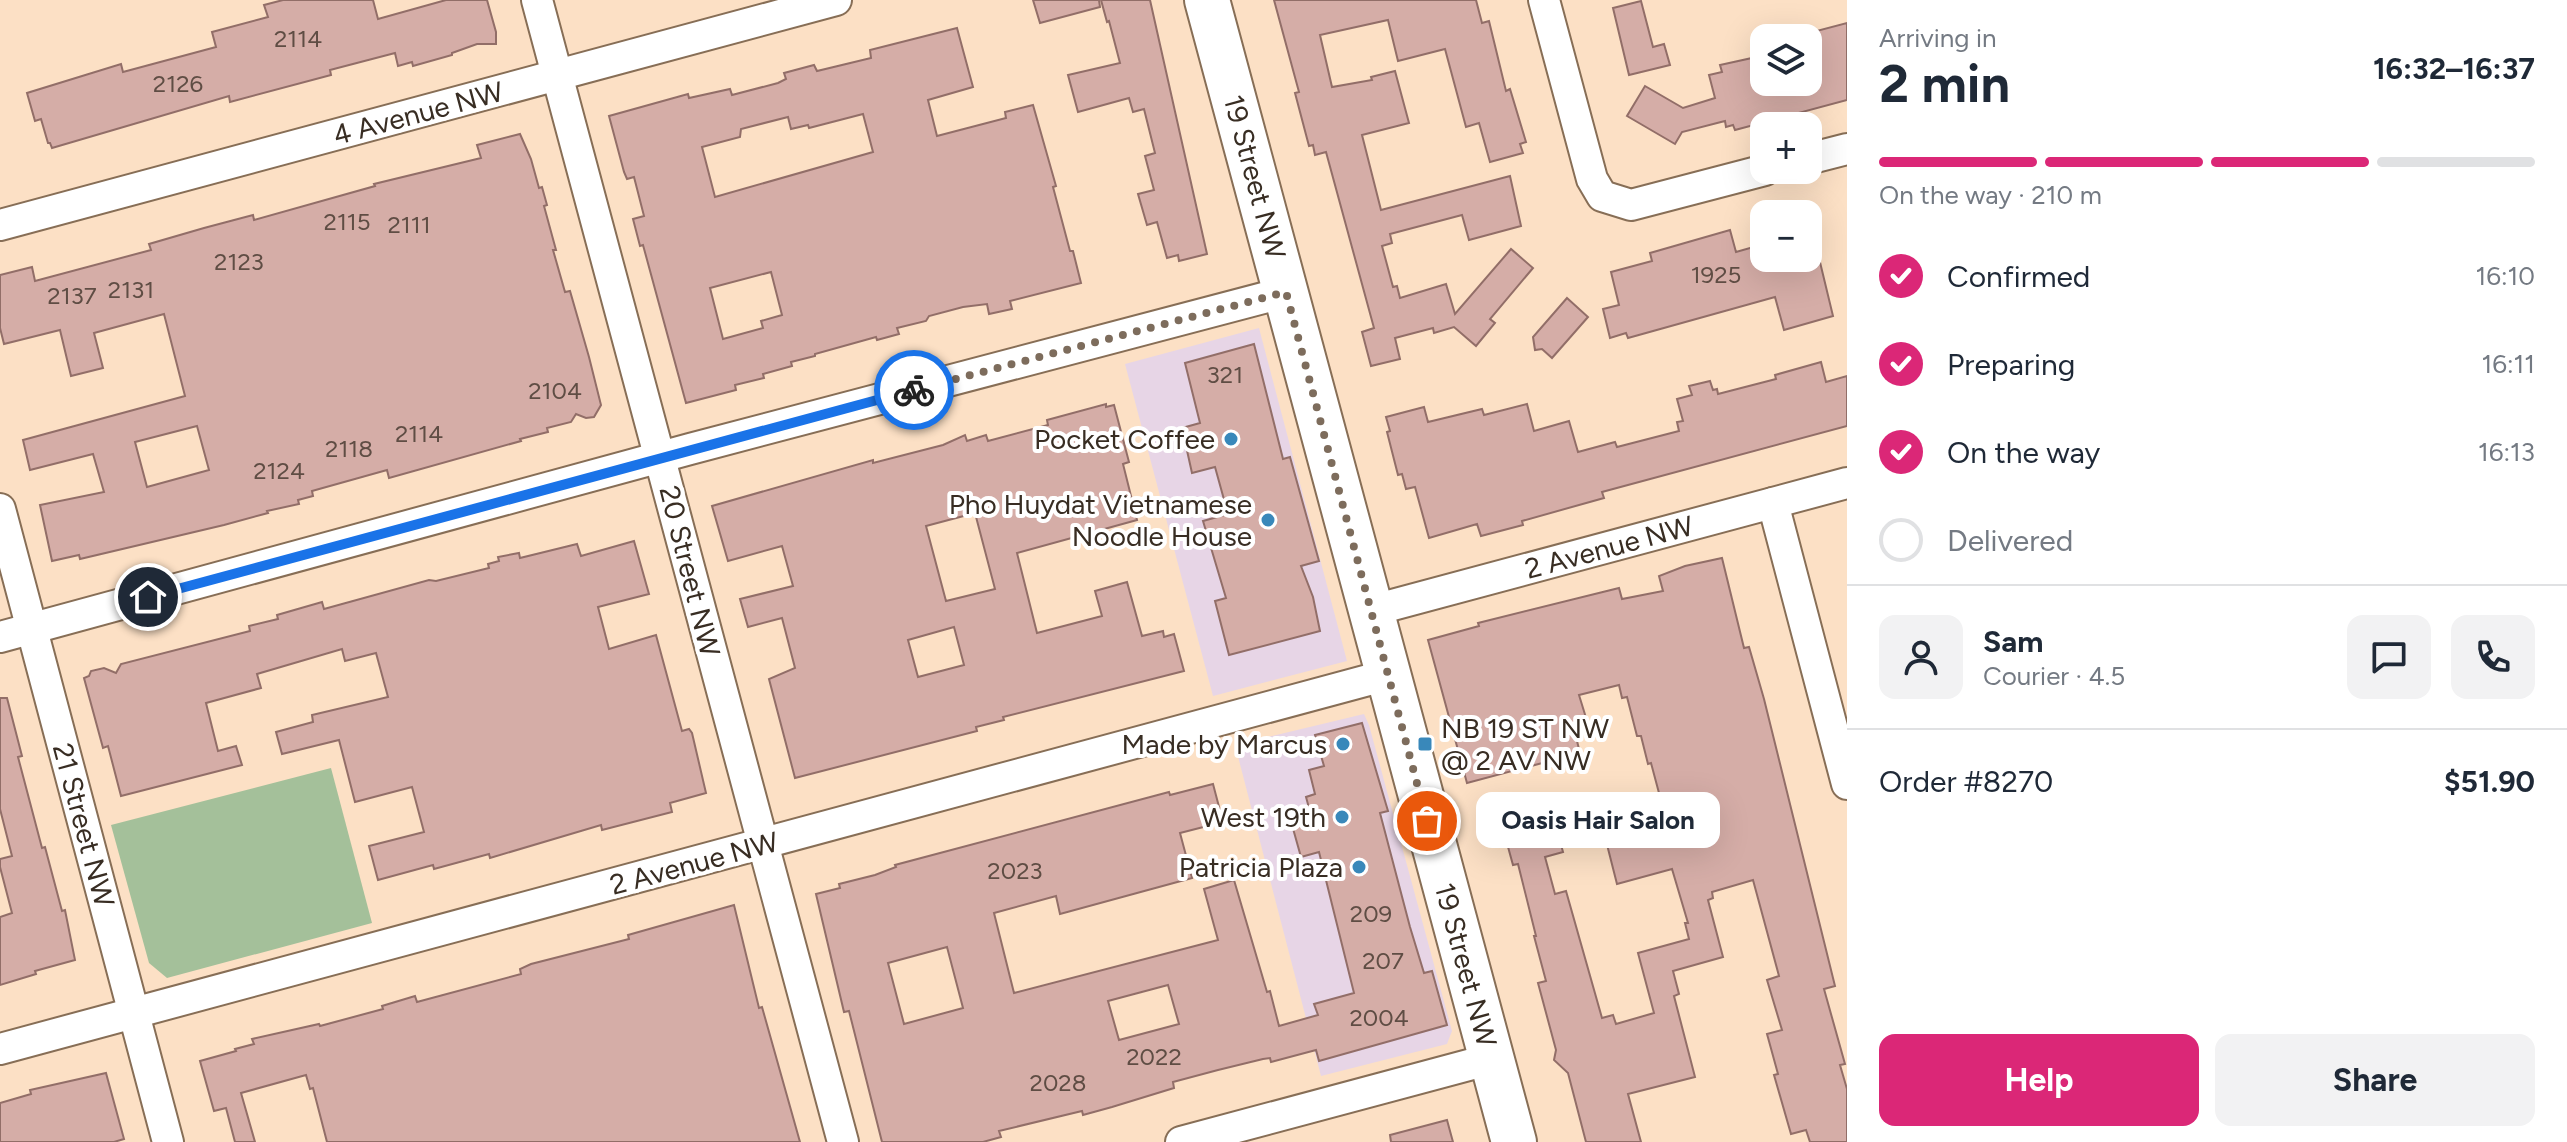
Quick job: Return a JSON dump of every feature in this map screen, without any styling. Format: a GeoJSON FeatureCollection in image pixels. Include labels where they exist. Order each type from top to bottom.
{"type":"FeatureCollection","features":[{"type":"Feature","properties":{"kind":"street","name":"20 Street NW"},"geometry":{"type":"LineString","coordinates":[[537,0],[843,1142]]}},
{"type":"Feature","properties":{"kind":"street","name":"4 Avenue NW"},"geometry":{"type":"LineString","coordinates":[[0,225],[836,0]]}},
{"type":"Feature","properties":{"kind":"street","name":"19 Street NW"},"geometry":{"type":"LineString","coordinates":[[1207,0],[1514,1142]]}},
{"type":"Feature","properties":{"kind":"street"},"geometry":{"type":"LineString","coordinates":[[1544,0],[1592,179],[1602,196],[1631,205],[1750,174]]}},
{"type":"Feature","properties":{"kind":"street"},"geometry":{"type":"LineString","coordinates":[[1822,155],[1847,149]]}},
{"type":"Feature","properties":{"kind":"street"},"geometry":{"type":"LineString","coordinates":[[0,637],[661,457],[1286,292]]}},
{"type":"Feature","properties":{"kind":"street","name":"2 Avenue NW"},"geometry":{"type":"LineString","coordinates":[[1370,611],[1847,483]]}},
{"type":"Feature","properties":{"kind":"street"},"geometry":{"type":"LineString","coordinates":[[1773,503],[1847,784]]}},
{"type":"Feature","properties":{"kind":"street","name":"21 Street NW"},"geometry":{"type":"LineString","coordinates":[[0,509],[168,1142]]}},
{"type":"Feature","properties":{"kind":"street","name":"2 Avenue NW"},"geometry":{"type":"LineString","coordinates":[[0,1049],[1387,675]]}},
{"type":"Feature","properties":{"kind":"street"},"geometry":{"type":"LineString","coordinates":[[1181,1142],[1491,1059]]}},
{"type":"Feature","properties":{"kind":"shaded area"},"geometry":{"type":"Polygon","coordinates":[[[1259,328],[1347,661],[1213,696],[1125,364],[1259,328]]]}},
{"type":"Feature","properties":{"kind":"shaded area"},"geometry":{"type":"Polygon","coordinates":[[[1364,714],[1452,1031],[1447,1044],[1321,1076],[1235,745],[1364,714]]]}},
{"type":"Feature","properties":{"kind":"green space"},"geometry":{"type":"Polygon","coordinates":[[[331,768],[372,923],[167,978],[149,963],[111,825],[331,768]]]}},
{"type":"Feature","properties":{"kind":"building"},"geometry":{"type":"Polygon","coordinates":[[[283,0],[373,0],[378,19],[446,0],[487,0],[496,32],[496,44],[477,44],[413,66],[412,62],[398,66],[395,53],[330,70],[331,75],[230,102],[229,96],[52,148],[41,119],[35,121],[27,93],[121,64],[123,72],[216,47],[212,32],[268,17],[264,5],[283,0]]]}},
{"type":"Feature","properties":{"kind":"building"},"geometry":{"type":"Polygon","coordinates":[[[1033,0],[1099,0],[1100,7],[1040,23],[1033,0]]]}},
{"type":"Feature","properties":{"kind":"building"},"geometry":{"type":"Polygon","coordinates":[[[1101,0],[1150,0],[1207,254],[1179,261],[1178,255],[1167,258],[1157,222],[1147,225],[1138,194],[1154,190],[1145,156],[1155,153],[1144,109],[1133,112],[1129,98],[1078,112],[1068,75],[1120,63],[1101,0]]]}},
{"type":"Feature","properties":{"kind":"building"},"geometry":{"type":"Polygon","coordinates":[[[1274,0],[1476,0],[1482,23],[1489,21],[1506,91],[1510,89],[1526,142],[1520,144],[1523,153],[1490,162],[1479,123],[1466,127],[1445,49],[1398,61],[1388,20],[1320,35],[1332,87],[1372,80],[1371,77],[1395,71],[1409,123],[1362,135],[1381,210],[1510,176],[1521,226],[1469,240],[1462,215],[1390,234],[1392,243],[1382,246],[1393,287],[1397,286],[1400,298],[1446,284],[1455,314],[1511,249],[1533,268],[1490,319],[1495,323],[1476,346],[1454,327],[1434,333],[1433,328],[1395,338],[1400,359],[1371,366],[1362,332],[1374,328],[1326,152],[1315,155],[1313,145],[1309,146],[1295,93],[1299,92],[1274,0]]]}},
{"type":"Feature","properties":{"kind":"building"},"geometry":{"type":"Polygon","coordinates":[[[1641,1],[1653,47],[1664,44],[1670,65],[1629,75],[1613,8],[1641,1]]]}},
{"type":"Feature","properties":{"kind":"building"},"geometry":{"type":"Polygon","coordinates":[[[1847,23],[1847,100],[1802,112],[1750,112],[1750,126],[1735,130],[1733,125],[1726,127],[1725,121],[1682,132],[1675,144],[1627,116],[1645,86],[1683,108],[1715,98],[1709,75],[1722,72],[1720,65],[1750,58],[1750,96],[1822,96],[1822,30],[1847,23]]]}},
{"type":"Feature","properties":{"kind":"building"},"geometry":{"type":"Polygon","coordinates":[[[957,28],[973,87],[928,100],[937,136],[1006,118],[1005,112],[1033,105],[1081,283],[1010,301],[1012,309],[989,314],[987,304],[929,316],[926,321],[897,328],[899,334],[877,340],[876,337],[815,354],[791,362],[792,366],[763,374],[764,378],[735,385],[736,390],[686,403],[643,245],[640,246],[633,219],[644,216],[634,177],[627,179],[624,172],[609,116],[688,94],[689,98],[730,89],[732,95],[778,83],[786,79],[784,73],[814,65],[817,71],[871,58],[870,50],[957,28]],[[863,114],[809,128],[808,125],[791,129],[788,117],[741,129],[740,137],[702,147],[715,197],[873,152],[863,114]],[[771,272],[710,288],[723,339],[763,328],[761,321],[782,315],[771,272]]]}},
{"type":"Feature","properties":{"kind":"building"},"geometry":{"type":"Polygon","coordinates":[[[520,134],[531,159],[547,205],[544,206],[556,250],[553,250],[565,292],[570,291],[601,405],[594,417],[576,414],[571,422],[547,428],[548,432],[521,441],[389,478],[387,470],[312,491],[313,496],[298,500],[299,504],[224,525],[80,559],[79,555],[52,561],[40,505],[104,492],[93,454],[30,470],[23,440],[185,396],[164,314],[94,333],[103,368],[71,376],[60,330],[4,344],[0,328],[0,275],[32,267],[35,281],[151,250],[149,244],[204,228],[253,215],[254,220],[374,184],[481,158],[477,145],[520,134]],[[197,426],[135,442],[147,487],[209,470],[197,426]]]}},
{"type":"Feature","properties":{"kind":"building"},"geometry":{"type":"Polygon","coordinates":[[[1730,230],[1736,252],[1750,248],[1750,272],[1822,270],[1833,316],[1784,330],[1775,297],[1628,338],[1626,333],[1610,338],[1603,309],[1619,305],[1611,272],[1652,261],[1650,253],[1730,230]]]}},
{"type":"Feature","properties":{"kind":"building"},"geometry":{"type":"Polygon","coordinates":[[[1567,298],[1588,317],[1552,358],[1542,349],[1535,350],[1533,337],[1567,298]]]}},
{"type":"Feature","properties":{"kind":"building"},"geometry":{"type":"Polygon","coordinates":[[[1254,344],[1283,459],[1290,457],[1319,561],[1301,566],[1313,597],[1320,631],[1229,655],[1215,601],[1226,598],[1203,521],[1228,514],[1215,467],[1192,473],[1182,428],[1200,423],[1185,363],[1254,344]]]}},
{"type":"Feature","properties":{"kind":"building"},"geometry":{"type":"Polygon","coordinates":[[[1821,362],[1826,382],[1847,376],[1847,426],[1602,492],[1604,498],[1481,536],[1477,524],[1429,538],[1415,487],[1406,489],[1402,474],[1398,475],[1387,432],[1390,431],[1386,417],[1424,407],[1428,422],[1482,409],[1484,415],[1527,404],[1534,431],[1569,421],[1578,452],[1615,442],[1617,447],[1679,431],[1677,422],[1683,421],[1677,399],[1692,395],[1689,386],[1710,381],[1718,394],[1776,379],[1775,375],[1821,362]]]}},
{"type":"Feature","properties":{"kind":"building"},"geometry":{"type":"Polygon","coordinates":[[[1106,404],[1106,407],[1114,405],[1129,462],[1123,464],[1137,520],[1017,553],[1037,633],[1102,616],[1095,591],[1127,582],[1142,636],[1163,631],[1164,637],[1174,634],[1184,671],[1003,717],[1004,720],[976,727],[977,731],[795,778],[769,679],[795,668],[782,618],[748,627],[740,599],[793,586],[782,546],[728,561],[712,506],[873,460],[873,463],[943,445],[965,435],[967,441],[986,435],[988,441],[1048,425],[1047,420],[1106,404]],[[975,513],[926,526],[946,601],[995,589],[975,513]],[[954,627],[908,640],[918,677],[964,665],[954,627]]]}},
{"type":"Feature","properties":{"kind":"building"},"geometry":{"type":"Polygon","coordinates":[[[634,541],[649,594],[598,607],[609,649],[656,635],[682,731],[689,729],[692,733],[706,793],[670,803],[672,812],[602,830],[601,825],[490,858],[489,854],[434,869],[433,865],[378,880],[369,846],[424,832],[412,787],[355,802],[339,740],[282,754],[276,732],[313,722],[312,715],[388,697],[376,653],[345,661],[342,649],[257,674],[261,688],[206,703],[218,751],[236,746],[242,765],[121,796],[108,746],[103,748],[84,678],[91,671],[104,668],[116,673],[121,664],[250,631],[249,626],[278,619],[277,615],[322,602],[324,609],[429,580],[489,568],[488,564],[499,561],[498,557],[519,553],[520,558],[577,544],[581,556],[634,541]]]}},
{"type":"Feature","properties":{"kind":"building"},"geometry":{"type":"Polygon","coordinates":[[[1722,558],[1744,648],[1749,647],[1764,699],[1835,986],[1824,989],[1845,1064],[1840,1065],[1847,1089],[1847,1142],[1810,1142],[1806,1130],[1791,1134],[1774,1075],[1778,1074],[1767,1034],[1782,1030],[1767,980],[1779,976],[1753,880],[1712,892],[1713,898],[1708,900],[1723,957],[1673,971],[1679,994],[1674,996],[1695,1077],[1628,1094],[1641,1142],[1586,1142],[1568,1073],[1554,1060],[1556,1050],[1538,983],[1546,981],[1518,864],[1513,865],[1505,836],[1554,819],[1563,852],[1545,857],[1555,894],[1566,891],[1602,1018],[1613,1015],[1616,1024],[1654,1013],[1638,953],[1689,939],[1685,923],[1688,923],[1672,869],[1617,884],[1602,825],[1663,808],[1651,763],[1648,764],[1627,697],[1622,698],[1619,685],[1579,695],[1587,721],[1573,725],[1580,753],[1467,783],[1428,640],[1479,626],[1478,623],[1619,588],[1622,599],[1663,591],[1659,576],[1685,566],[1722,558]]]}},
{"type":"Feature","properties":{"kind":"building"},"geometry":{"type":"Polygon","coordinates":[[[0,698],[7,698],[22,756],[18,757],[42,848],[45,847],[62,911],[65,910],[75,960],[0,985],[0,917],[12,913],[0,859],[12,856],[0,809],[0,698]]]}},
{"type":"Feature","properties":{"kind":"building"},"geometry":{"type":"Polygon","coordinates":[[[1362,723],[1388,811],[1380,813],[1410,927],[1424,973],[1432,971],[1447,1025],[1319,1061],[1316,1050],[1271,1062],[1270,1058],[1263,1059],[1218,1070],[1173,1082],[1174,1088],[1112,1107],[999,1131],[1001,1137],[983,1142],[882,1142],[849,1011],[844,1012],[816,894],[840,888],[839,884],[875,875],[895,865],[1169,792],[1170,795],[1213,784],[1223,822],[1180,833],[1192,878],[1060,914],[1056,896],[994,913],[1014,993],[1218,940],[1204,889],[1234,880],[1279,1026],[1318,1015],[1314,1004],[1354,993],[1319,852],[1301,857],[1292,825],[1312,819],[1306,797],[1315,794],[1309,770],[1324,766],[1315,735],[1362,723]],[[947,947],[888,963],[904,1024],[963,1008],[947,947]],[[1168,985],[1108,1001],[1119,1040],[1179,1024],[1168,985]]]}},
{"type":"Feature","properties":{"kind":"building"},"geometry":{"type":"Polygon","coordinates":[[[734,905],[759,1008],[762,1007],[800,1142],[327,1142],[313,1088],[310,1089],[306,1075],[241,1093],[255,1142],[235,1142],[226,1108],[214,1111],[200,1061],[254,1044],[252,1039],[320,1026],[383,1009],[382,1006],[415,996],[417,1002],[521,974],[520,969],[531,964],[629,939],[628,935],[734,905]]]}},
{"type":"Feature","properties":{"kind":"building"},"geometry":{"type":"Polygon","coordinates":[[[106,1073],[124,1139],[114,1142],[0,1142],[0,1103],[31,1094],[30,1090],[106,1073]]]}},
{"type":"Feature","properties":{"kind":"building"},"geometry":{"type":"Polygon","coordinates":[[[1447,1120],[1453,1142],[1391,1142],[1390,1135],[1447,1120]]]}},
{"type":"Feature","properties":{"kind":"way so far"},"geometry":{"type":"LineString","coordinates":[[914,390],[1286,292],[1427,821]]}},
{"type":"Feature","properties":{"kind":"place","name":"Pocket Coffee"},"geometry":{"type":"Point","coordinates":[1231,439]}},
{"type":"Feature","properties":{"kind":"place","name":"Pho Huydat Vietnamese Noodle House"},"geometry":{"type":"Point","coordinates":[1268,520]}},
{"type":"Feature","properties":{"kind":"place","name":"Made by Marcus"},"geometry":{"type":"Point","coordinates":[1343,744]}},
{"type":"Feature","properties":{"kind":"place","name":"NB 19 ST NW @ 2 AV NW"},"geometry":{"type":"Point","coordinates":[1425,744]}},
{"type":"Feature","properties":{"kind":"place","name":"West 19th"},"geometry":{"type":"Point","coordinates":[1342,817]}},
{"type":"Feature","properties":{"kind":"place","name":"Oasis Hair Salon"},"geometry":{"type":"Point","coordinates":[1427,821]}},
{"type":"Feature","properties":{"kind":"place","name":"Patricia Plaza"},"geometry":{"type":"Point","coordinates":[1359,867]}},
{"type":"Feature","properties":{"kind":"route"},"geometry":{"type":"LineString","coordinates":[[148,597],[914,390]]}}]}
